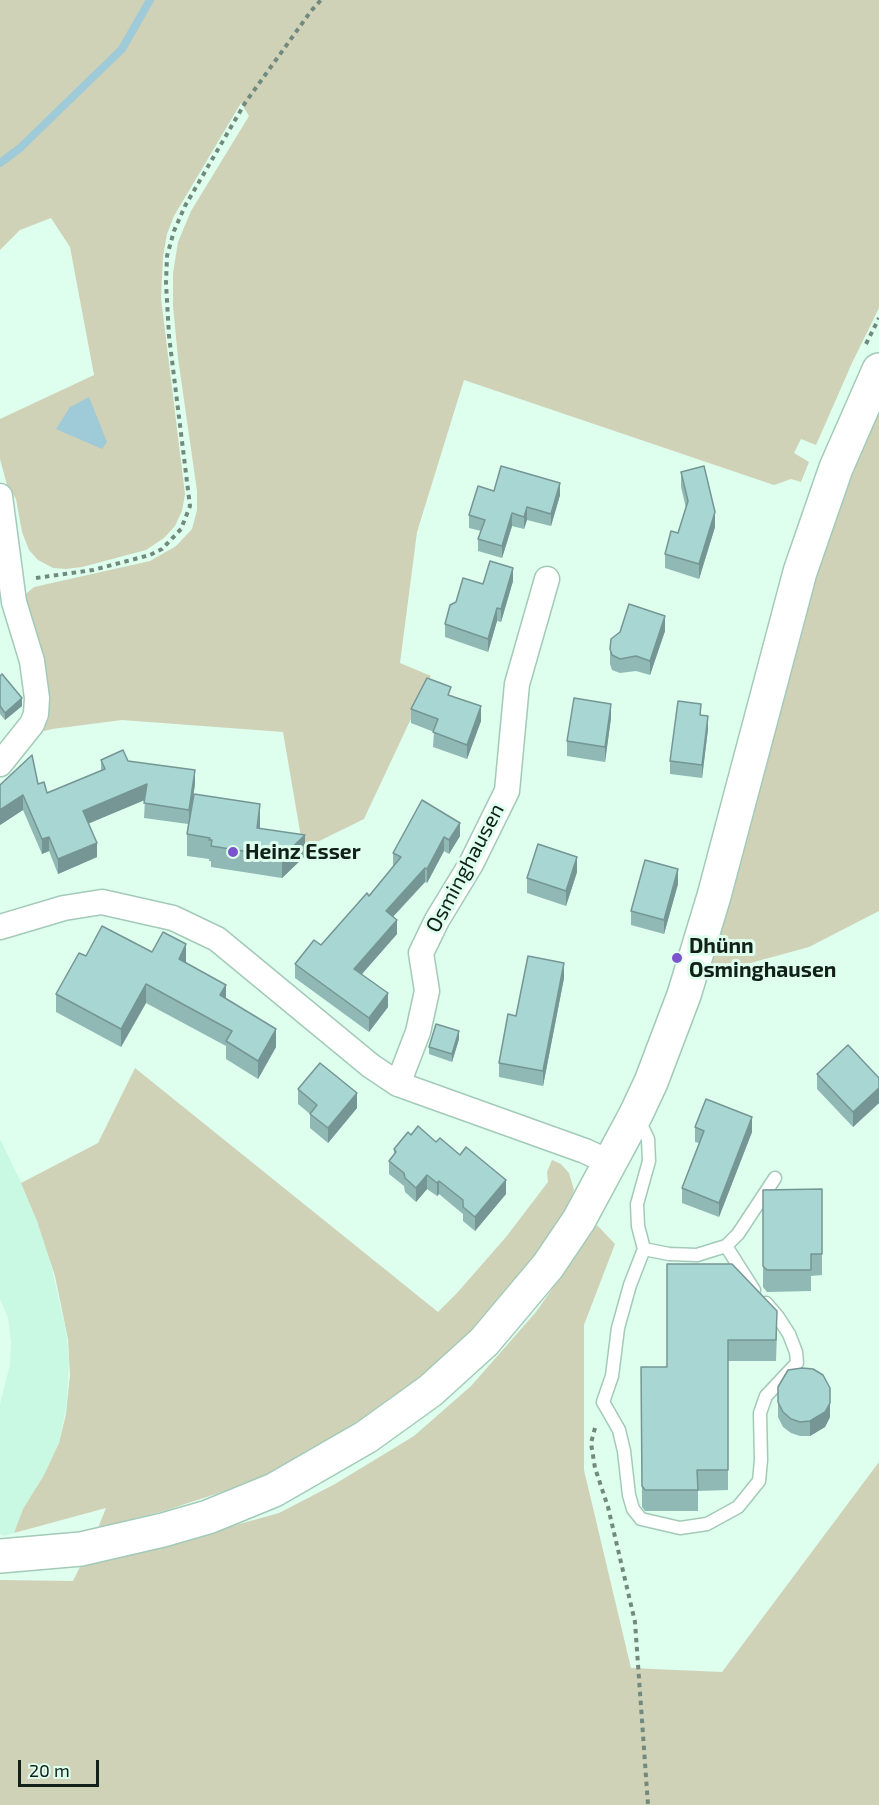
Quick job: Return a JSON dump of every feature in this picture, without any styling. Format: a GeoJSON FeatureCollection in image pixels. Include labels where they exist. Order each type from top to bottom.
{"type":"FeatureCollection","features":[{"type":"Feature","properties":{"kind":"main road"},"geometry":{"type":"LineString","coordinates":[[0,1556],[81,1549],[208,1517],[274,1490],[366,1437],[404,1411],[456,1369],[506,1318],[566,1243],[636,1114],[651,1082],[684,995],[714,896],[775,663],[810,542],[836,468],[879,370]]}},
{"type":"Feature","properties":{"kind":"street"},"geometry":{"type":"LineString","coordinates":[[0,496],[10,582],[18,620],[32,661],[37,698],[36,714],[32,724],[0,764]]}},
{"type":"Feature","properties":{"kind":"street","name":"Osminghausen"},"geometry":{"type":"LineString","coordinates":[[398,1084],[418,1032],[427,991],[421,953],[437,920],[471,864],[507,790],[517,684],[547,579]]}},
{"type":"Feature","properties":{"kind":"street"},"geometry":{"type":"LineString","coordinates":[[0,927],[64,908],[102,902],[173,918],[217,939],[371,1066],[398,1084],[585,1151],[611,1163]]}},
{"type":"Feature","properties":{"kind":"lane"},"geometry":{"type":"LineString","coordinates":[[636,1114],[648,1139],[649,1161],[637,1204],[638,1226],[644,1250],[630,1285],[618,1328],[612,1376],[603,1402],[619,1430],[633,1509],[641,1518],[680,1528],[707,1524],[738,1507],[759,1480],[760,1413],[766,1396],[796,1363],[796,1352],[789,1334],[778,1317],[748,1283],[726,1246]]}},
{"type":"Feature","properties":{"kind":"lane"},"geometry":{"type":"LineString","coordinates":[[644,1250],[697,1255],[726,1246],[738,1234],[775,1178]]}},
{"type":"Feature","properties":{"kind":"path"},"geometry":{"type":"LineString","coordinates":[[10,582],[93,570],[150,555],[162,549],[181,529],[190,506],[167,310],[167,256],[185,206],[245,103],[321,0]]}},
{"type":"Feature","properties":{"kind":"path"},"geometry":{"type":"LineString","coordinates":[[603,1402],[591,1443],[595,1468],[608,1507],[635,1622],[648,1805]]}},
{"type":"Feature","properties":{"kind":"shaded area"},"geometry":{"type":"Polygon","coordinates":[[[0,0],[879,0],[879,308],[816,445],[801,439],[794,453],[809,462],[801,482],[791,479],[774,485],[464,380],[417,532],[400,663],[431,676],[364,819],[303,849],[283,732],[122,720],[36,733],[23,601],[27,593],[34,587],[150,561],[176,546],[192,529],[197,510],[197,491],[178,358],[173,306],[173,273],[178,242],[191,211],[249,116],[241,103],[174,216],[167,234],[163,257],[161,298],[185,494],[182,511],[175,526],[164,538],[146,550],[82,567],[53,568],[38,560],[29,550],[22,532],[16,499],[7,485],[0,459],[0,419],[94,375],[70,247],[51,218],[20,230],[0,250],[0,0]]]}},
{"type":"Feature","properties":{"kind":"shaded area"},"geometry":{"type":"Polygon","coordinates":[[[879,406],[879,911],[809,947],[703,976],[806,608],[835,517],[860,448],[879,406]]]}},
{"type":"Feature","properties":{"kind":"shaded area"},"geometry":{"type":"Polygon","coordinates":[[[135,1068],[438,1312],[506,1237],[548,1182],[547,1172],[552,1160],[561,1164],[569,1173],[574,1190],[564,1221],[473,1332],[410,1385],[317,1454],[237,1487],[164,1511],[98,1528],[106,1508],[14,1533],[23,1509],[44,1475],[59,1443],[66,1414],[70,1375],[68,1339],[55,1276],[37,1221],[21,1183],[98,1143],[135,1068]]]}},
{"type":"Feature","properties":{"kind":"shaded area"},"geometry":{"type":"Polygon","coordinates":[[[0,1139],[30,1201],[47,1247],[66,1331],[69,1360],[67,1403],[59,1443],[44,1475],[23,1509],[14,1533],[4,1536],[0,1534],[0,1404],[10,1365],[11,1342],[8,1318],[0,1299],[0,1139]]]}},
{"type":"Feature","properties":{"kind":"shaded area"},"geometry":{"type":"Polygon","coordinates":[[[597,1225],[615,1244],[584,1325],[584,1470],[631,1668],[722,1672],[879,1462],[879,1805],[0,1805],[0,1580],[73,1581],[82,1563],[189,1538],[279,1513],[335,1484],[414,1436],[471,1386],[536,1312],[597,1225]]]}},
{"type":"Feature","properties":{"kind":"water"},"geometry":{"type":"Polygon","coordinates":[[[89,397],[107,442],[102,449],[56,429],[70,407],[89,397]]]}},
{"type":"Feature","properties":{"kind":"building"},"geometry":{"type":"Polygon","coordinates":[[[501,466],[560,483],[551,514],[527,507],[524,517],[512,513],[502,546],[478,539],[485,520],[469,515],[478,486],[494,491],[501,466]]]}},
{"type":"Feature","properties":{"kind":"building"},"geometry":{"type":"Polygon","coordinates":[[[704,466],[715,512],[699,564],[665,554],[671,531],[678,533],[688,501],[681,472],[704,466]]]}},
{"type":"Feature","properties":{"kind":"building"},"geometry":{"type":"Polygon","coordinates":[[[490,561],[513,568],[501,609],[497,608],[488,639],[445,624],[450,605],[456,602],[463,578],[483,584],[490,561]]]}},
{"type":"Feature","properties":{"kind":"building"},"geometry":{"type":"Polygon","coordinates":[[[629,604],[665,616],[650,661],[636,656],[620,659],[612,655],[611,639],[620,632],[629,604]]]}},
{"type":"Feature","properties":{"kind":"building"},"geometry":{"type":"Polygon","coordinates":[[[2,674],[22,698],[5,713],[0,706],[0,676],[2,674]]]}},
{"type":"Feature","properties":{"kind":"building"},"geometry":{"type":"Polygon","coordinates":[[[427,678],[451,687],[448,695],[481,706],[467,745],[433,732],[438,719],[411,709],[427,678]]]}},
{"type":"Feature","properties":{"kind":"building"},"geometry":{"type":"Polygon","coordinates":[[[574,698],[611,704],[605,747],[567,741],[574,698]]]}},
{"type":"Feature","properties":{"kind":"building"},"geometry":{"type":"Polygon","coordinates":[[[678,701],[701,704],[700,715],[708,716],[702,765],[670,761],[678,701]]]}},
{"type":"Feature","properties":{"kind":"building"},"geometry":{"type":"Polygon","coordinates":[[[123,750],[128,761],[195,770],[189,810],[144,803],[147,784],[83,811],[97,843],[58,859],[49,837],[42,839],[23,795],[0,810],[0,785],[32,755],[38,784],[44,782],[47,793],[105,769],[101,760],[123,750]]]}},
{"type":"Feature","properties":{"kind":"building"},"geometry":{"type":"Polygon","coordinates":[[[194,794],[260,804],[257,828],[305,835],[282,857],[211,846],[210,838],[187,834],[194,794]]]}},
{"type":"Feature","properties":{"kind":"building"},"geometry":{"type":"Polygon","coordinates":[[[422,800],[460,823],[449,840],[444,837],[427,869],[425,868],[386,911],[397,920],[354,969],[388,993],[369,1018],[295,964],[314,940],[321,945],[367,893],[369,896],[401,857],[393,853],[422,800]]]}},
{"type":"Feature","properties":{"kind":"building"},"geometry":{"type":"Polygon","coordinates":[[[538,844],[577,857],[566,891],[527,878],[538,844]]]}},
{"type":"Feature","properties":{"kind":"building"},"geometry":{"type":"Polygon","coordinates":[[[645,860],[678,869],[664,920],[631,911],[645,860]]]}},
{"type":"Feature","properties":{"kind":"building"},"geometry":{"type":"Polygon","coordinates":[[[102,926],[152,952],[163,932],[186,944],[179,959],[226,985],[220,995],[276,1029],[258,1061],[226,1041],[232,1031],[146,984],[121,1029],[56,994],[79,953],[86,956],[102,926]]]}},
{"type":"Feature","properties":{"kind":"building"},"geometry":{"type":"Polygon","coordinates":[[[528,956],[564,963],[543,1071],[499,1063],[508,1014],[516,1016],[528,956]]]}},
{"type":"Feature","properties":{"kind":"building"},"geometry":{"type":"Polygon","coordinates":[[[436,1024],[459,1031],[452,1054],[429,1047],[436,1024]]]}},
{"type":"Feature","properties":{"kind":"building"},"geometry":{"type":"Polygon","coordinates":[[[848,1045],[879,1078],[879,1088],[853,1112],[817,1074],[848,1045]]]}},
{"type":"Feature","properties":{"kind":"building"},"geometry":{"type":"Polygon","coordinates":[[[320,1063],[357,1093],[328,1128],[310,1114],[317,1105],[298,1089],[320,1063]]]}},
{"type":"Feature","properties":{"kind":"building"},"geometry":{"type":"Polygon","coordinates":[[[706,1099],[752,1117],[719,1203],[682,1188],[704,1131],[695,1127],[706,1099]]]}},
{"type":"Feature","properties":{"kind":"building"},"geometry":{"type":"Polygon","coordinates":[[[418,1126],[436,1142],[440,1138],[460,1155],[466,1147],[506,1180],[475,1217],[463,1207],[463,1200],[439,1181],[437,1183],[427,1175],[416,1188],[405,1178],[404,1173],[389,1161],[396,1152],[394,1149],[408,1132],[411,1135],[418,1126]]]}},
{"type":"Feature","properties":{"kind":"building"},"geometry":{"type":"Polygon","coordinates":[[[822,1189],[822,1254],[811,1254],[811,1270],[767,1270],[763,1266],[763,1190],[822,1189]]]}},
{"type":"Feature","properties":{"kind":"building"},"geometry":{"type":"Polygon","coordinates":[[[667,1264],[732,1264],[777,1311],[776,1340],[728,1340],[728,1470],[697,1470],[698,1490],[645,1490],[642,1486],[641,1367],[667,1367],[667,1264]]]}},
{"type":"Feature","properties":{"kind":"building"},"geometry":{"type":"Polygon","coordinates":[[[813,1369],[823,1375],[830,1388],[830,1403],[825,1412],[810,1421],[800,1422],[791,1419],[783,1412],[778,1402],[778,1387],[788,1370],[813,1369]]]}},
{"type":"Feature","properties":{"kind":"waterway"},"geometry":{"type":"LineString","coordinates":[[0,163],[20,148],[122,49],[150,0]]}},
{"type":"Feature","properties":{"kind":"place","name":"Heinz Esser"},"geometry":{"type":"Point","coordinates":[233,852]}},
{"type":"Feature","properties":{"kind":"place","name":"Dhünn Osminghausen"},"geometry":{"type":"Point","coordinates":[677,958]}}]}
